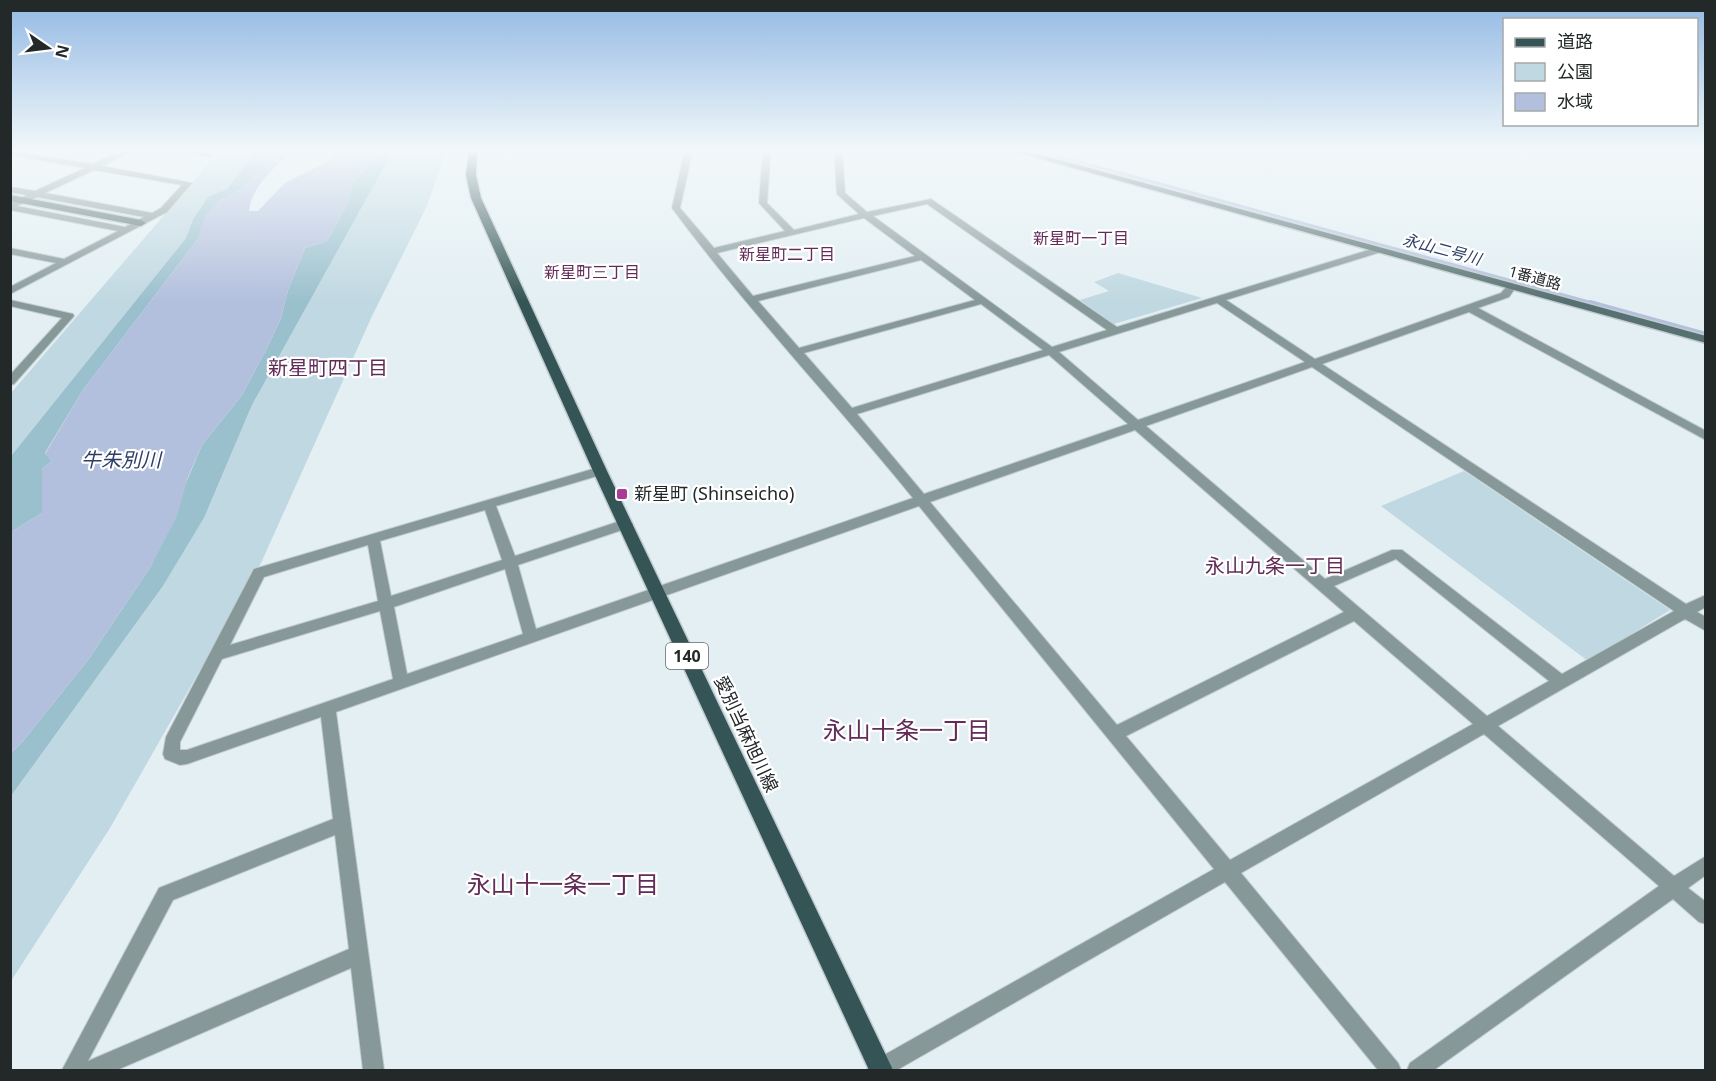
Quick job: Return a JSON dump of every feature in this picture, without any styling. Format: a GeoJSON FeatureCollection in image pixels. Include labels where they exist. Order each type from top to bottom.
{"type":"FeatureCollection","features":[{"type":"Feature","properties":{"kind":"main road","name":"愛別当麻旭川線"},"geometry":{"type":"LineString","coordinates":[[477,199],[600,471],[880,1070]]}},
{"type":"Feature","properties":{"kind":"street"},"geometry":{"type":"LineString","coordinates":[[16,199],[141,223]]}},
{"type":"Feature","properties":{"kind":"street"},"geometry":{"type":"LineString","coordinates":[[10,207],[25,199]]}},
{"type":"Feature","properties":{"kind":"street"},"geometry":{"type":"LineString","coordinates":[[65,199],[154,216]]}},
{"type":"Feature","properties":{"kind":"street"},"geometry":{"type":"LineString","coordinates":[[10,291],[154,216],[164,210],[173,199]]}},
{"type":"Feature","properties":{"kind":"street"},"geometry":{"type":"LineString","coordinates":[[678,199],[676,208],[751,300],[850,412],[1391,1071]]}},
{"type":"Feature","properties":{"kind":"street"},"geometry":{"type":"LineString","coordinates":[[763,199],[763,203],[791,232]]}},
{"type":"Feature","properties":{"kind":"street"},"geometry":{"type":"LineString","coordinates":[[847,199],[865,215],[1051,351],[1706,915]]}},
{"type":"Feature","properties":{"kind":"street","name":"1番道路"},"geometry":{"type":"LineString","coordinates":[[1194,199],[1706,340]]}},
{"type":"Feature","properties":{"kind":"street"},"geometry":{"type":"LineString","coordinates":[[712,250],[928,201],[1115,331]]}},
{"type":"Feature","properties":{"kind":"street"},"geometry":{"type":"LineString","coordinates":[[67,218],[94,205]]}},
{"type":"Feature","properties":{"kind":"street"},"geometry":{"type":"LineString","coordinates":[[10,207],[127,230]]}},
{"type":"Feature","properties":{"kind":"street"},"geometry":{"type":"LineString","coordinates":[[850,412],[1378,250]]}},
{"type":"Feature","properties":{"kind":"street"},"geometry":{"type":"LineString","coordinates":[[10,251],[65,262]]}},
{"type":"Feature","properties":{"kind":"street"},"geometry":{"type":"LineString","coordinates":[[751,300],[923,257]]}},
{"type":"Feature","properties":{"kind":"street"},"geometry":{"type":"LineString","coordinates":[[600,471],[259,573],[172,742],[171,754],[187,757],[658,593],[1470,308],[1505,295],[1511,287]]}},
{"type":"Feature","properties":{"kind":"street"},"geometry":{"type":"LineString","coordinates":[[1218,299],[1706,625]]}},
{"type":"Feature","properties":{"kind":"street"},"geometry":{"type":"LineString","coordinates":[[797,352],[982,301]]}},
{"type":"Feature","properties":{"kind":"street"},"geometry":{"type":"LineString","coordinates":[[10,303],[69,316],[10,382]]}},
{"type":"Feature","properties":{"kind":"street"},"geometry":{"type":"LineString","coordinates":[[1470,308],[1706,436]]}},
{"type":"Feature","properties":{"kind":"street"},"geometry":{"type":"LineString","coordinates":[[10,365],[23,368]]}},
{"type":"Feature","properties":{"kind":"street"},"geometry":{"type":"LineString","coordinates":[[489,504],[510,562],[531,637]]}},
{"type":"Feature","properties":{"kind":"street"},"geometry":{"type":"LineString","coordinates":[[219,654],[385,604],[626,524]]}},
{"type":"Feature","properties":{"kind":"street"},"geometry":{"type":"LineString","coordinates":[[373,538],[401,682]]}},
{"type":"Feature","properties":{"kind":"street"},"geometry":{"type":"LineString","coordinates":[[1324,585],[1397,553],[1561,682]]}},
{"type":"Feature","properties":{"kind":"street"},"geometry":{"type":"LineString","coordinates":[[880,1070],[1706,600]]}},
{"type":"Feature","properties":{"kind":"street"},"geometry":{"type":"LineString","coordinates":[[1115,734],[1356,613]]}},
{"type":"Feature","properties":{"kind":"street"},"geometry":{"type":"LineString","coordinates":[[328,708],[374,1071]]}},
{"type":"Feature","properties":{"kind":"street"},"geometry":{"type":"LineString","coordinates":[[72,1071],[166,894],[344,823]]}},
{"type":"Feature","properties":{"kind":"street"},"geometry":{"type":"LineString","coordinates":[[1417,1071],[1706,864]]}},
{"type":"Feature","properties":{"kind":"street"},"geometry":{"type":"LineString","coordinates":[[93,1071],[359,955]]}},
{"type":"Feature","properties":{"kind":"green space"},"geometry":{"type":"Polygon","coordinates":[[[178,199],[206,199],[193,219],[186,238],[11,456],[11,393],[178,199]]]}},
{"type":"Feature","properties":{"kind":"green space"},"geometry":{"type":"Polygon","coordinates":[[[366,199],[429,199],[372,316],[261,563],[110,828],[11,981],[11,796],[163,586],[204,518],[252,405],[366,199]]]}},
{"type":"Feature","properties":{"kind":"green space"},"geometry":{"type":"Polygon","coordinates":[[[1118,273],[1202,298],[1114,324],[1080,300],[1109,291],[1094,282],[1118,273]]]}},
{"type":"Feature","properties":{"kind":"green space"},"geometry":{"type":"Polygon","coordinates":[[[1464,471],[1670,610],[1588,661],[1381,506],[1464,471]]]}},
{"type":"Feature","properties":{"kind":"shaded area"},"geometry":{"type":"Polygon","coordinates":[[[206,199],[220,199],[197,240],[83,390],[45,453],[52,461],[42,469],[42,513],[11,532],[11,456],[186,238],[193,219],[206,199]]]}},
{"type":"Feature","properties":{"kind":"shaded area"},"geometry":{"type":"Polygon","coordinates":[[[349,199],[366,199],[252,405],[204,518],[163,586],[11,796],[11,753],[88,660],[151,566],[202,445],[242,395],[269,344],[281,318],[288,290],[305,248],[327,241],[349,199]]]}},
{"type":"Feature","properties":{"kind":"water","name":"牛朱別川"},"geometry":{"type":"Polygon","coordinates":[[[252,199],[249,211],[258,211],[269,199],[349,199],[327,241],[305,248],[288,290],[281,318],[269,344],[242,395],[202,445],[188,477],[177,516],[151,566],[88,660],[11,753],[11,532],[42,513],[42,469],[52,461],[45,454],[83,390],[197,240],[205,216],[219,200],[252,199]]]}},
{"type":"Feature","properties":{"kind":"waterway","name":"永山二号川"},"geometry":{"type":"LineString","coordinates":[[1216,199],[1596,304]]}},
{"type":"Feature","properties":{"kind":"waterway","name":"永山二号川"},"geometry":{"type":"LineString","coordinates":[[1590,302],[1706,334]]}},
{"type":"Feature","properties":{"kind":"place","name":"新星町 (Shinseicho)"},"geometry":{"type":"Point","coordinates":[622,494]}},
{"type":"Feature","properties":{"kind":"district","name":"新星町一丁目"},"geometry":{"type":"Point","coordinates":[1081,238]}},
{"type":"Feature","properties":{"kind":"district","name":"新星町二丁目"},"geometry":{"type":"Point","coordinates":[787,254]}},
{"type":"Feature","properties":{"kind":"district","name":"新星町三丁目"},"geometry":{"type":"Point","coordinates":[592,272]}},
{"type":"Feature","properties":{"kind":"district","name":"新星町四丁目"},"geometry":{"type":"Point","coordinates":[328,368]}},
{"type":"Feature","properties":{"kind":"district","name":"永山九条一丁目"},"geometry":{"type":"Point","coordinates":[1275,566]}},
{"type":"Feature","properties":{"kind":"district","name":"永山十条一丁目"},"geometry":{"type":"Point","coordinates":[907,731]}},
{"type":"Feature","properties":{"kind":"district","name":"永山十一条一丁目"},"geometry":{"type":"Point","coordinates":[563,885]}}]}
